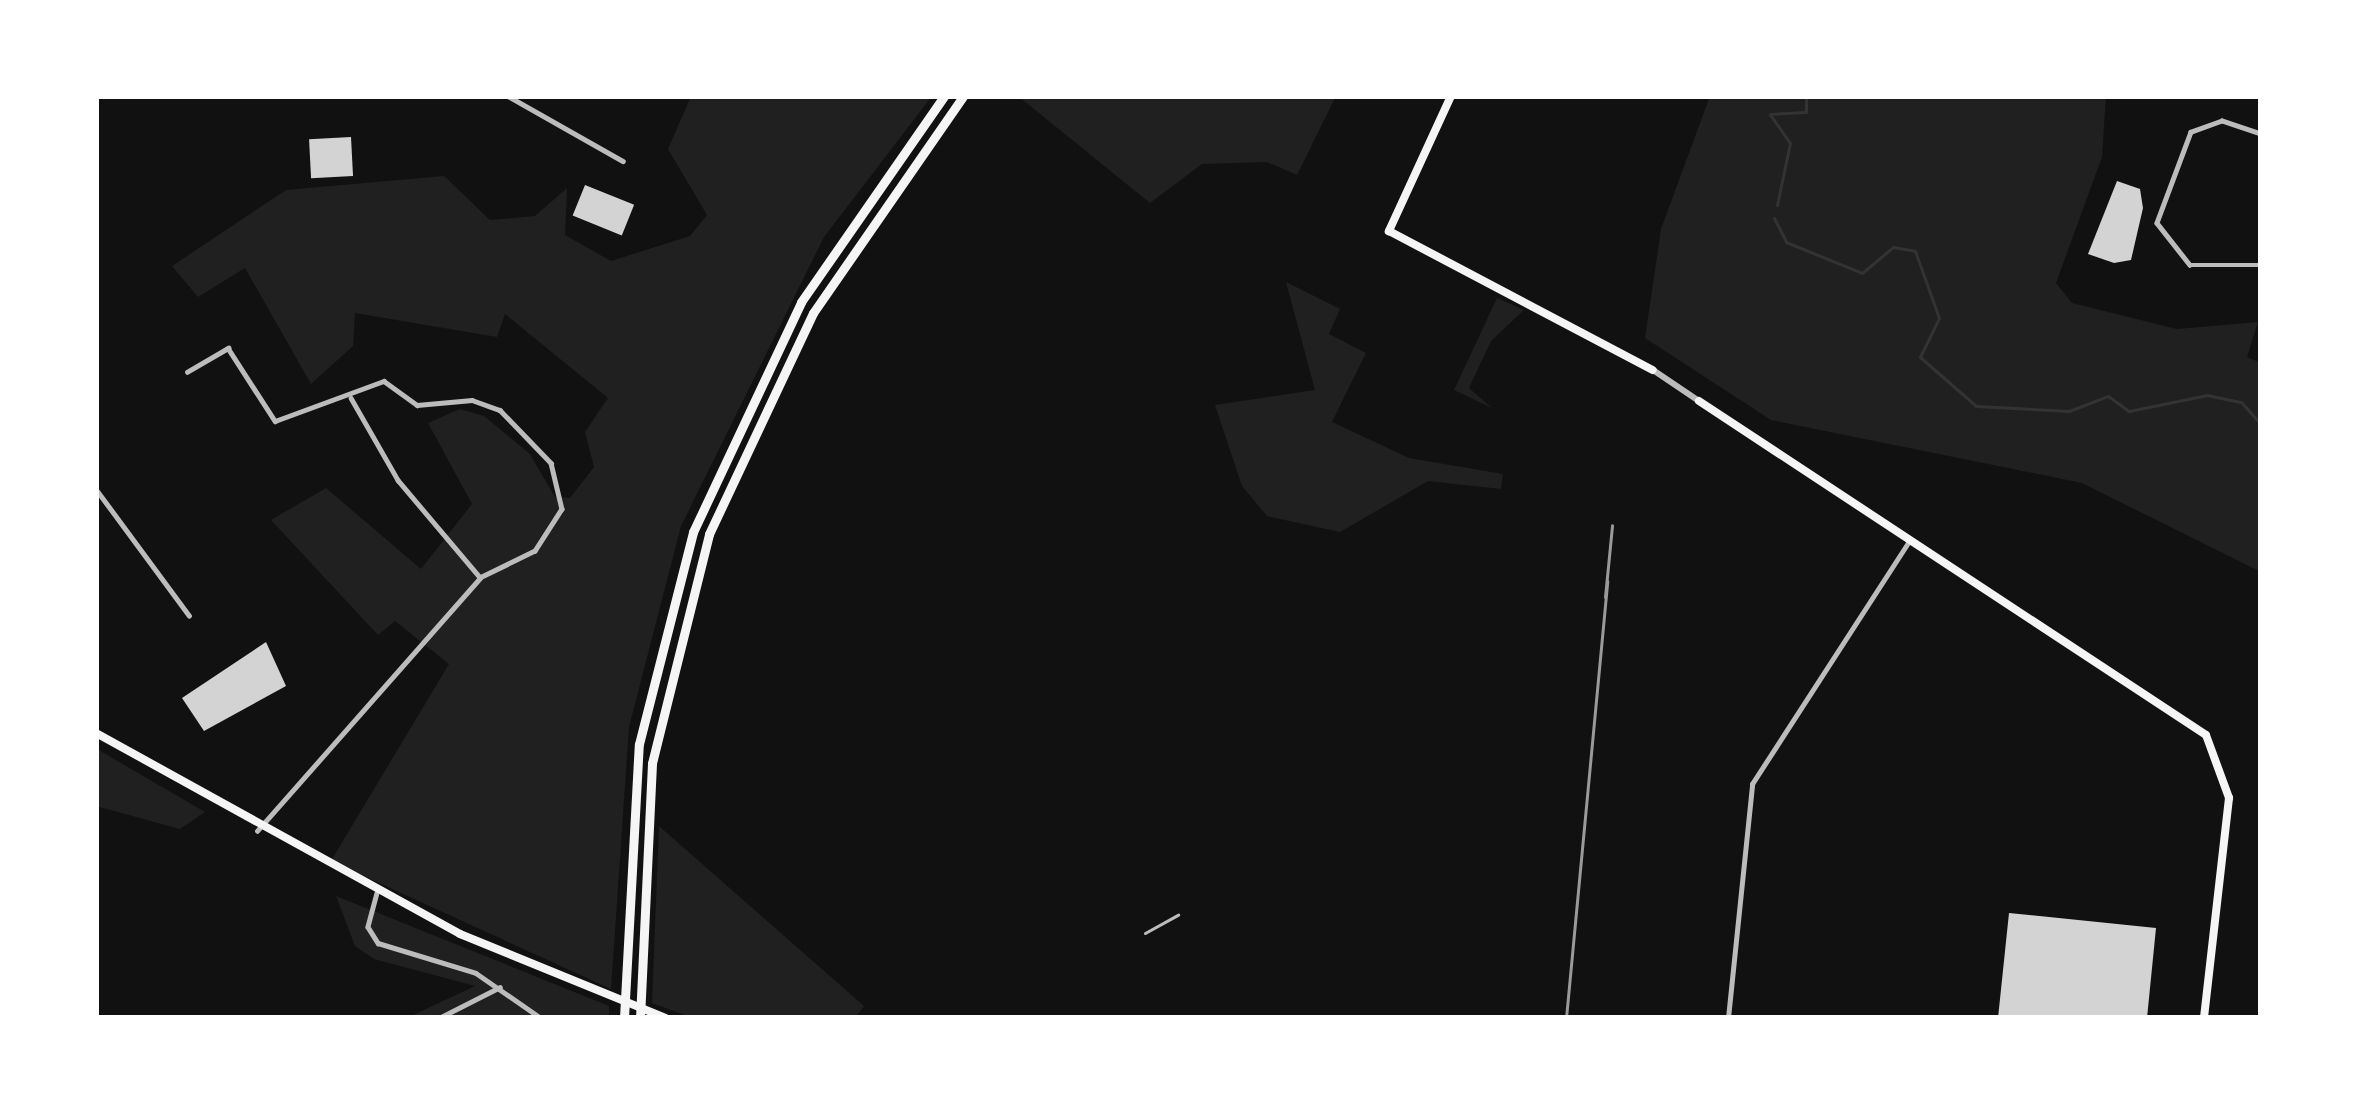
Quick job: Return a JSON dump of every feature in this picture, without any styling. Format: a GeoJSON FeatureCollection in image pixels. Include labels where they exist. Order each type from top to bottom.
{"type":"FeatureCollection","features":[{"type":"Feature","properties":{"kind":"highway"},"geometry":{"type":"LineString","coordinates":[[624,1018],[639,744],[693,532],[785,330],[944,96]]}},
{"type":"Feature","properties":{"kind":"highway"},"geometry":{"type":"LineString","coordinates":[[640,1018],[652,763],[709,535],[813,313],[963,96]]}},
{"type":"Feature","properties":{"kind":"main road"},"geometry":{"type":"LineString","coordinates":[[1450,96],[1389,231],[1653,370]]}},
{"type":"Feature","properties":{"kind":"main road"},"geometry":{"type":"LineString","coordinates":[[1699,401],[1911,538],[2213,745],[2229,798],[2204,1018]]}},
{"type":"Feature","properties":{"kind":"main road"},"geometry":{"type":"LineString","coordinates":[[96,733],[257,830],[377,892],[591,990],[663,1017]]}},
{"type":"Feature","properties":{"kind":"street"},"geometry":{"type":"LineString","coordinates":[[508,96],[623,161]]}},
{"type":"Feature","properties":{"kind":"street"},"geometry":{"type":"LineString","coordinates":[[2261,134],[2222,121],[2191,132],[2157,213],[2180,261],[2261,265]]}},
{"type":"Feature","properties":{"kind":"street"},"geometry":{"type":"LineString","coordinates":[[188,372],[227,348],[275,421],[351,399],[384,381],[433,409],[472,400],[500,410],[551,464],[557,529],[480,578],[257,830]]}},
{"type":"Feature","properties":{"kind":"street"},"geometry":{"type":"LineString","coordinates":[[1653,370],[1699,401]]}},
{"type":"Feature","properties":{"kind":"street"},"geometry":{"type":"LineString","coordinates":[[351,399],[398,481],[480,578]]}},
{"type":"Feature","properties":{"kind":"street"},"geometry":{"type":"LineString","coordinates":[[96,489],[189,615]]}},
{"type":"Feature","properties":{"kind":"street"},"geometry":{"type":"LineString","coordinates":[[1728,1018],[1752,784],[1911,538]]}},
{"type":"Feature","properties":{"kind":"street"},"geometry":{"type":"LineString","coordinates":[[377,892],[368,927],[378,943],[500,987],[542,1018]]}},
{"type":"Feature","properties":{"kind":"street"},"geometry":{"type":"LineString","coordinates":[[439,1018],[500,987]]}},
{"type":"Feature","properties":{"kind":"lane"},"geometry":{"type":"LineString","coordinates":[[1144,933],[1178,915]]}},
{"type":"Feature","properties":{"kind":"shaded area"},"geometry":{"type":"Polygon","coordinates":[[[691,96],[932,96],[824,237],[681,526],[629,727],[611,989],[331,861],[449,664],[395,621],[378,635],[271,520],[326,488],[421,569],[472,504],[428,423],[460,409],[484,416],[530,454],[555,497],[570,498],[594,467],[585,432],[608,398],[505,314],[497,337],[355,313],[353,346],[311,384],[245,268],[198,297],[172,266],[286,190],[444,176],[490,220],[535,216],[567,188],[565,235],[611,261],[690,236],[707,215],[668,149],[691,96]]]}},
{"type":"Feature","properties":{"kind":"shaded area"},"geometry":{"type":"Polygon","coordinates":[[[1018,96],[1336,96],[1297,175],[1267,162],[1202,164],[1150,203],[1018,96]]]}},
{"type":"Feature","properties":{"kind":"shaded area"},"geometry":{"type":"Polygon","coordinates":[[[1710,96],[2106,96],[2102,157],[2056,283],[2072,303],[2177,329],[2258,322],[2247,357],[2261,363],[2261,572],[2082,483],[1771,420],[1645,338],[1661,229],[1710,96]]]}},
{"type":"Feature","properties":{"kind":"shaded area"},"geometry":{"type":"Polygon","coordinates":[[[1286,282],[1340,309],[1329,334],[1366,353],[1332,422],[1409,458],[1503,474],[1501,489],[1428,481],[1340,532],[1267,516],[1242,486],[1215,405],[1315,390],[1286,282]]]}},
{"type":"Feature","properties":{"kind":"shaded area"},"geometry":{"type":"Polygon","coordinates":[[[1497,298],[1524,310],[1491,341],[1469,388],[1492,408],[1454,390],[1497,298]]]}},
{"type":"Feature","properties":{"kind":"shaded area"},"geometry":{"type":"Polygon","coordinates":[[[96,747],[205,812],[180,829],[96,806],[96,747]]]}},
{"type":"Feature","properties":{"kind":"shaded area"},"geometry":{"type":"Polygon","coordinates":[[[659,826],[864,1006],[855,1018],[693,1018],[652,1003],[659,826]]]}},
{"type":"Feature","properties":{"kind":"shaded area"},"geometry":{"type":"Polygon","coordinates":[[[336,896],[609,1006],[609,1018],[407,1018],[475,986],[374,959],[355,946],[336,896]]]}},
{"type":"Feature","properties":{"kind":"building"},"geometry":{"type":"Polygon","coordinates":[[[351,137],[353,176],[311,178],[309,139],[351,137]]]}},
{"type":"Feature","properties":{"kind":"building"},"geometry":{"type":"Polygon","coordinates":[[[2117,181],[2140,189],[2143,208],[2131,260],[2114,263],[2088,254],[2117,181]]]}},
{"type":"Feature","properties":{"kind":"building"},"geometry":{"type":"Polygon","coordinates":[[[585,185],[634,205],[622,235],[573,216],[585,185]]]}},
{"type":"Feature","properties":{"kind":"building"},"geometry":{"type":"Polygon","coordinates":[[[266,642],[286,686],[204,731],[182,698],[266,642]]]}},
{"type":"Feature","properties":{"kind":"building"},"geometry":{"type":"Polygon","coordinates":[[[2009,913],[2156,928],[2147,1018],[1998,1018],[2009,913]]]}},
{"type":"Feature","properties":{"kind":"waterway"},"geometry":{"type":"LineString","coordinates":[[1777,205],[1790,143],[1770,114],[1806,112],[1806,96]]}},
{"type":"Feature","properties":{"kind":"waterway"},"geometry":{"type":"LineString","coordinates":[[1774,218],[1786,242],[1862,273],[1893,247],[1915,251],[1939,318],[1920,357],[1976,406],[2069,411],[2108,396],[2129,411],[2207,395],[2241,402],[2261,424]]}},
{"type":"Feature","properties":{"kind":"railway"},"geometry":{"type":"LineString","coordinates":[[1605,597],[1612,525]]}},
{"type":"Feature","properties":{"kind":"railway"},"geometry":{"type":"LineString","coordinates":[[1566,1018],[1607,581]]}}]}
